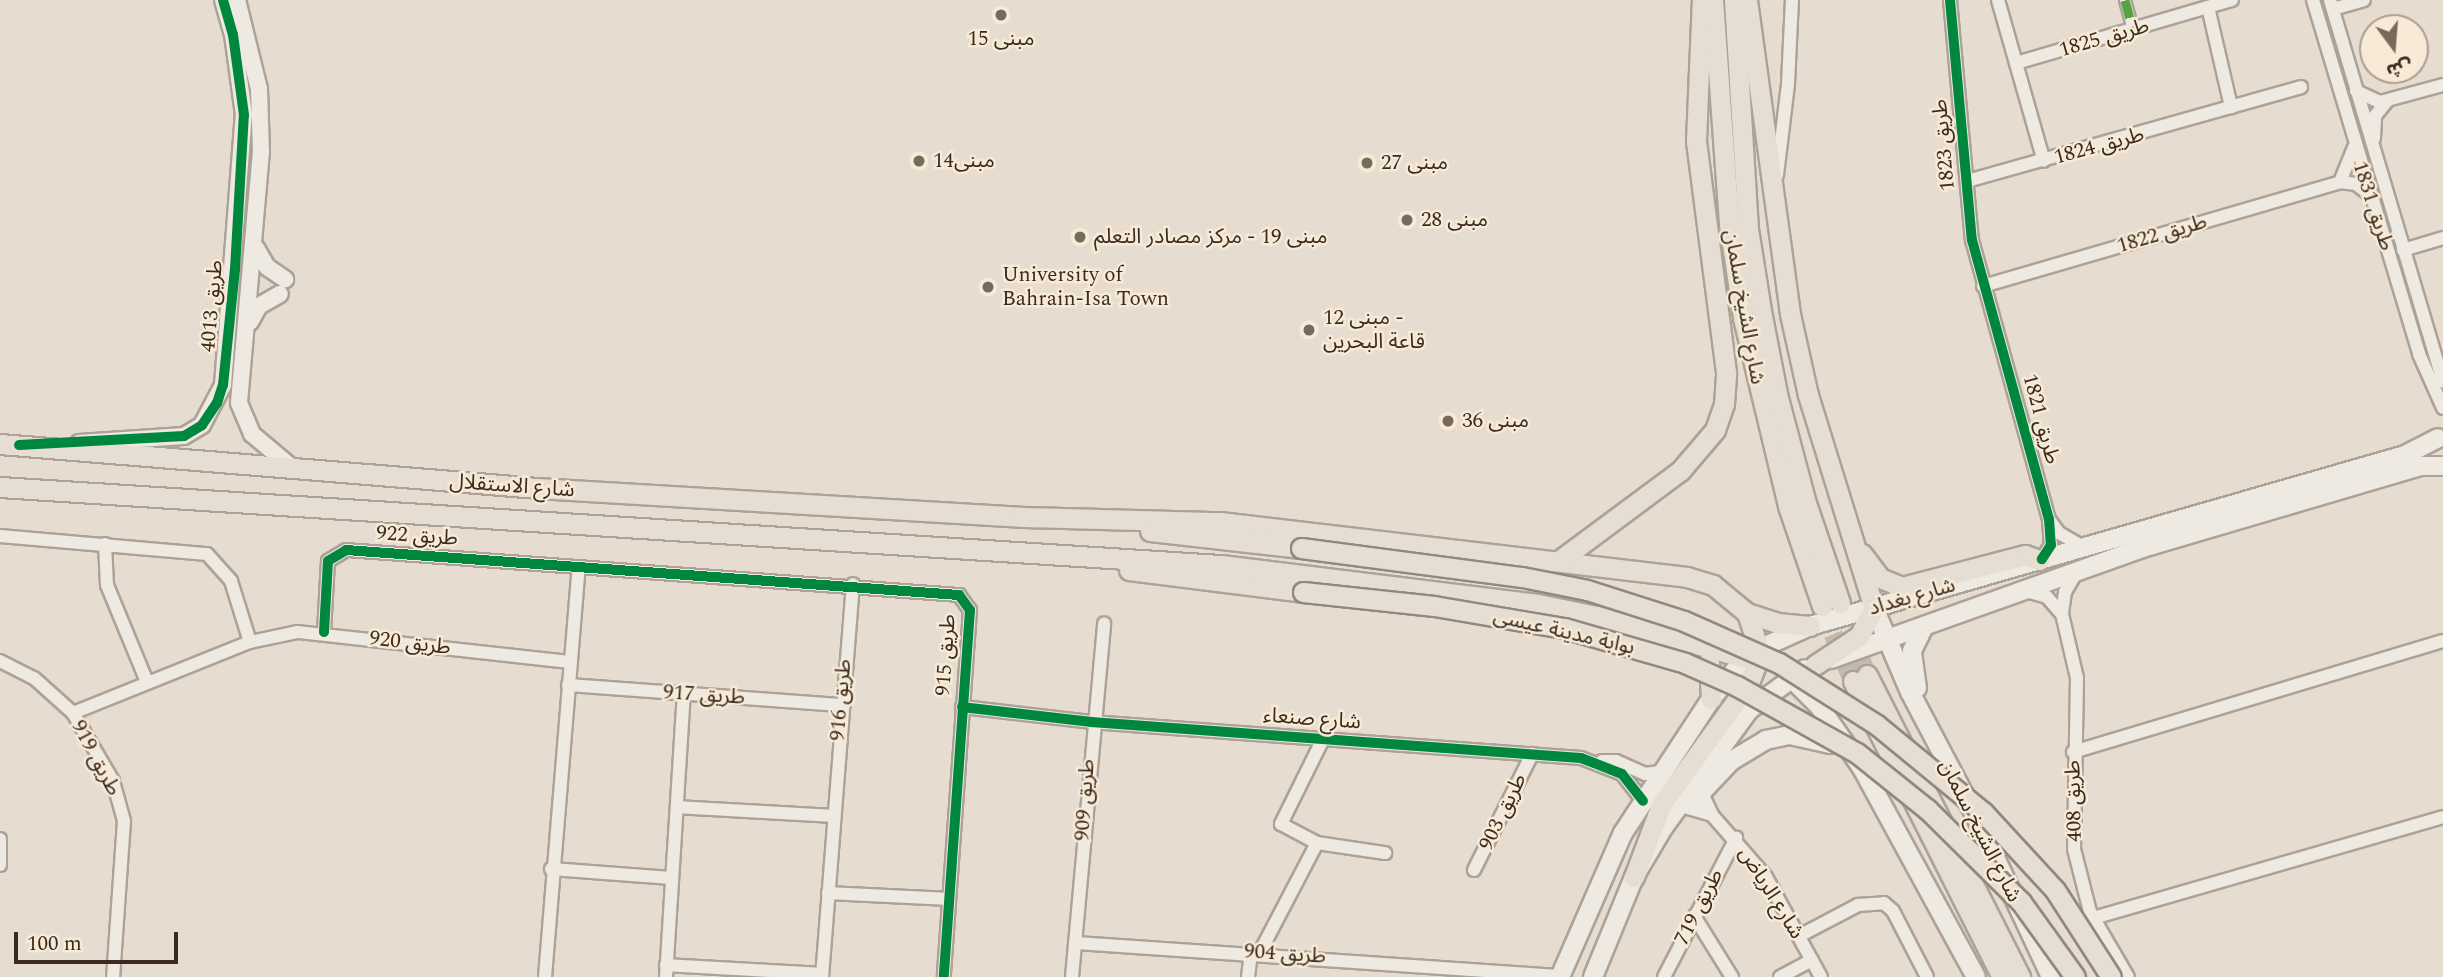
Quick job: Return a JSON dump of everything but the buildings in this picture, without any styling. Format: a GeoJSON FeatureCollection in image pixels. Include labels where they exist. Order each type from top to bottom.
{"type":"FeatureCollection","features":[{"type":"Feature","properties":{"kind":"main road"},"geometry":{"type":"LineString","coordinates":[[1560,560],[1681,471],[1704,447],[1724,404],[1726,372],[1696,141],[1702,0]]}},
{"type":"Feature","properties":{"kind":"main road","name":"شارع الشيخ سلمان"},"geometry":{"type":"LineString","coordinates":[[1713,0],[1729,224],[1743,318],[1788,506],[1837,608]]}},
{"type":"Feature","properties":{"kind":"main road","name":"شارع الشيخ سلمان"},"geometry":{"type":"LineString","coordinates":[[1734,0],[1748,229],[1762,316],[1778,398],[1837,608]]}},
{"type":"Feature","properties":{"kind":"main road"},"geometry":{"type":"LineString","coordinates":[[1748,0],[1775,193],[1779,258],[1808,396],[1879,623]]}},
{"type":"Feature","properties":{"kind":"main road"},"geometry":{"type":"LineString","coordinates":[[2441,433],[2437,452],[2443,464]]}},
{"type":"Feature","properties":{"kind":"main road","name":"شارع بغداد"},"geometry":{"type":"LineString","coordinates":[[1879,623],[2040,560],[2405,455],[2441,433]]}},
{"type":"Feature","properties":{"kind":"main road","name":"شارع الاستقلال"},"geometry":{"type":"LineString","coordinates":[[10,445],[537,488],[1024,517]]}},
{"type":"Feature","properties":{"kind":"main road","name":"شارع بغداد"},"geometry":{"type":"LineString","coordinates":[[1879,623],[1923,628],[2142,548],[2421,466],[2443,464]]}},
{"type":"Feature","properties":{"kind":"main road","name":"شارع الاستقلال"},"geometry":{"type":"LineString","coordinates":[[0,487],[937,545]]}},
{"type":"Feature","properties":{"kind":"main road"},"geometry":{"type":"LineString","coordinates":[[1598,616],[1594,590],[1597,564],[1622,514]]}},
{"type":"Feature","properties":{"kind":"main road"},"geometry":{"type":"LineString","coordinates":[[1024,517],[1220,522],[1597,564],[1713,585],[1748,614],[1777,623],[1810,626]]}},
{"type":"Feature","properties":{"kind":"main road","name":"بوابة مدينة عيسى"},"geometry":{"type":"LineString","coordinates":[[1024,517],[1301,548],[1508,575],[1587,590],[1684,621],[1779,663],[1877,724],[1983,812],[2055,890],[2111,977]]}},
{"type":"Feature","properties":{"kind":"main road"},"geometry":{"type":"LineString","coordinates":[[1852,539],[1880,578],[1902,587],[2025,555],[2040,560]]}},
{"type":"Feature","properties":{"kind":"main road"},"geometry":{"type":"LineString","coordinates":[[937,545],[1222,565],[1478,595],[1598,616],[1703,648],[1754,657],[1790,676],[1819,706],[1862,768],[1976,977]]}},
{"type":"Feature","properties":{"kind":"main road","name":"بوابة مدينة عيسى"},"geometry":{"type":"LineString","coordinates":[[937,545],[1434,606],[1564,628],[1647,650],[1737,686],[1857,753],[1927,809],[2021,902],[2075,977]]}},
{"type":"Feature","properties":{"kind":"main road"},"geometry":{"type":"LineString","coordinates":[[1837,608],[1879,623]]}},
{"type":"Feature","properties":{"kind":"main road","name":"شارع بغداد"},"geometry":{"type":"LineString","coordinates":[[1560,976],[1623,833],[1710,698],[1754,657],[1837,608]]}},
{"type":"Feature","properties":{"kind":"main road"},"geometry":{"type":"LineString","coordinates":[[1592,977],[1661,805],[1749,683],[1754,657],[1748,614]]}},
{"type":"Feature","properties":{"kind":"main road"},"geometry":{"type":"LineString","coordinates":[[1634,877],[1727,735],[1749,710],[1790,676],[1852,643],[1879,623]]}},
{"type":"Feature","properties":{"kind":"main road","name":"شارع الشيخ سلمان"},"geometry":{"type":"LineString","coordinates":[[1879,623],[1924,723],[1983,831],[2051,977]]}},
{"type":"Feature","properties":{"kind":"main road"},"geometry":{"type":"LineString","coordinates":[[1923,628],[1911,659],[1924,723]]}},
{"type":"Feature","properties":{"kind":"main road"},"geometry":{"type":"LineString","coordinates":[[1703,648],[1711,667],[1710,698]]}},
{"type":"Feature","properties":{"kind":"main road","name":"شارع الشيخ سلمان"},"geometry":{"type":"LineString","coordinates":[[2002,977],[1860,678],[2020,977]]}},
{"type":"Feature","properties":{"kind":"main road"},"geometry":{"type":"LineString","coordinates":[[1634,877],[1701,792],[1747,749],[1778,737],[1805,736],[1828,743],[1862,768]]}},
{"type":"Feature","properties":{"kind":"street","name":"طريق 4013"},"geometry":{"type":"LineString","coordinates":[[223,0],[233,35],[244,115],[243,280],[247,327],[240,411],[252,434],[291,467]]}},
{"type":"Feature","properties":{"kind":"street","name":"طريق 4013"},"geometry":{"type":"LineString","coordinates":[[10,445],[168,439],[194,431],[217,404],[243,280],[256,247],[259,89],[237,0]]}},
{"type":"Feature","properties":{"kind":"street"},"geometry":{"type":"LineString","coordinates":[[1693,0],[1690,88],[1696,141]]}},
{"type":"Feature","properties":{"kind":"street"},"geometry":{"type":"LineString","coordinates":[[1775,193],[1788,84],[1791,0]]}},
{"type":"Feature","properties":{"kind":"street","name":"طريق 1823"},"geometry":{"type":"LineString","coordinates":[[1950,0],[1972,240],[1983,286]]}},
{"type":"Feature","properties":{"kind":"street"},"geometry":{"type":"LineString","coordinates":[[1998,0],[2044,161]]}},
{"type":"Feature","properties":{"kind":"street"},"geometry":{"type":"LineString","coordinates":[[2125,0],[2133,29]]}},
{"type":"Feature","properties":{"kind":"street","name":"طريق 1825"},"geometry":{"type":"LineString","coordinates":[[2016,63],[2232,0]]}},
{"type":"Feature","properties":{"kind":"street","name":"طريق 1831"},"geometry":{"type":"LineString","coordinates":[[2313,0],[2369,194],[2420,354],[2443,408]]}},
{"type":"Feature","properties":{"kind":"street"},"geometry":{"type":"LineString","coordinates":[[2331,5],[2364,0]]}},
{"type":"Feature","properties":{"kind":"street","name":"طريق 1831"},"geometry":{"type":"LineString","coordinates":[[2331,5],[2443,382]]}},
{"type":"Feature","properties":{"kind":"street"},"geometry":{"type":"LineString","coordinates":[[2208,7],[2231,107]]}},
{"type":"Feature","properties":{"kind":"street"},"geometry":{"type":"LineString","coordinates":[[2356,90],[2368,100],[2387,101],[2443,85]]}},
{"type":"Feature","properties":{"kind":"street","name":"طريق 1824"},"geometry":{"type":"LineString","coordinates":[[1967,181],[2301,87]]}},
{"type":"Feature","properties":{"kind":"street"},"geometry":{"type":"LineString","coordinates":[[2372,146],[2375,116],[2387,101]]}},
{"type":"Feature","properties":{"kind":"street"},"geometry":{"type":"LineString","coordinates":[[2355,147],[2340,182],[2356,184],[2369,194]]}},
{"type":"Feature","properties":{"kind":"street","name":"طريق 1822"},"geometry":{"type":"LineString","coordinates":[[1983,286],[2340,182]]}},
{"type":"Feature","properties":{"kind":"street"},"geometry":{"type":"LineString","coordinates":[[2403,250],[2443,238]]}},
{"type":"Feature","properties":{"kind":"street"},"geometry":{"type":"LineString","coordinates":[[247,327],[259,306],[283,286],[267,267],[256,247]]}},
{"type":"Feature","properties":{"kind":"street","name":"طريق 1821"},"geometry":{"type":"LineString","coordinates":[[1983,286],[2049,519],[2051,545],[2040,560]]}},
{"type":"Feature","properties":{"kind":"street"},"geometry":{"type":"LineString","coordinates":[[2049,519],[2059,533],[2083,547]]}},
{"type":"Feature","properties":{"kind":"street"},"geometry":{"type":"LineString","coordinates":[[0,536],[198,551],[215,560],[230,581],[250,642]]}},
{"type":"Feature","properties":{"kind":"street"},"geometry":{"type":"LineString","coordinates":[[105,544],[107,585],[147,682]]}},
{"type":"Feature","properties":{"kind":"street","name":"طريق 922"},"geometry":{"type":"LineString","coordinates":[[324,632],[328,561],[339,551],[579,567]]}},
{"type":"Feature","properties":{"kind":"street"},"geometry":{"type":"LineString","coordinates":[[545,977],[551,869],[579,567]]}},
{"type":"Feature","properties":{"kind":"street","name":"طريق 915"},"geometry":{"type":"LineString","coordinates":[[579,567],[853,584],[959,595],[967,600],[970,610],[944,977]]}},
{"type":"Feature","properties":{"kind":"street","name":"طريق 408"},"geometry":{"type":"LineString","coordinates":[[2076,573],[2065,592],[2062,614],[2077,678],[2073,752],[2074,849],[2093,918],[2129,977]]}},
{"type":"Feature","properties":{"kind":"street","name":"طريق 916"},"geometry":{"type":"LineString","coordinates":[[666,971],[822,976],[840,705],[853,584]]}},
{"type":"Feature","properties":{"kind":"street"},"geometry":{"type":"LineString","coordinates":[[2025,590],[2047,597],[2062,614]]}},
{"type":"Feature","properties":{"kind":"street","name":"طريق 909"},"geometry":{"type":"LineString","coordinates":[[1072,977],[1091,722],[1104,622]]}},
{"type":"Feature","properties":{"kind":"street","name":"طريق 920"},"geometry":{"type":"LineString","coordinates":[[73,713],[250,642],[324,632],[570,662]]}},
{"type":"Feature","properties":{"kind":"street"},"geometry":{"type":"LineString","coordinates":[[2073,752],[2443,641]]}},
{"type":"Feature","properties":{"kind":"street","name":"طريق 919"},"geometry":{"type":"LineString","coordinates":[[0,661],[34,678],[73,713],[113,781],[124,821],[113,977]]}},
{"type":"Feature","properties":{"kind":"street","name":"طريق 917"},"geometry":{"type":"LineString","coordinates":[[568,685],[840,705]]}},
{"type":"Feature","properties":{"kind":"street"},"geometry":{"type":"LineString","coordinates":[[666,971],[684,694]]}},
{"type":"Feature","properties":{"kind":"street","name":"شارع صنعاء"},"geometry":{"type":"LineString","coordinates":[[962,707],[1091,722],[1532,754],[1598,762],[1616,761],[1641,772],[1660,772]]}},
{"type":"Feature","properties":{"kind":"street"},"geometry":{"type":"LineString","coordinates":[[1323,739],[1281,820],[1287,830],[1317,843],[1385,853]]}},
{"type":"Feature","properties":{"kind":"street","name":"طريق 903"},"geometry":{"type":"LineString","coordinates":[[1474,870],[1532,754]]}},
{"type":"Feature","properties":{"kind":"street","name":"شارع صنعاء"},"geometry":{"type":"LineString","coordinates":[[1598,762],[1629,780],[1643,801]]}},
{"type":"Feature","properties":{"kind":"street","name":"شارع الرياض"},"geometry":{"type":"LineString","coordinates":[[1701,792],[1712,815],[1736,838],[1766,877],[1821,977]]}},
{"type":"Feature","properties":{"kind":"street"},"geometry":{"type":"LineString","coordinates":[[677,807],[833,816]]}},
{"type":"Feature","properties":{"kind":"street","name":"شارع الرياض"},"geometry":{"type":"LineString","coordinates":[[1688,808],[1712,815]]}},
{"type":"Feature","properties":{"kind":"street"},"geometry":{"type":"LineString","coordinates":[[2093,918],[2443,817]]}},
{"type":"Feature","properties":{"kind":"street","name":"طريق 719"},"geometry":{"type":"LineString","coordinates":[[1664,977],[1736,838]]}},
{"type":"Feature","properties":{"kind":"street"},"geometry":{"type":"LineString","coordinates":[[0,839],[0,865]]}},
{"type":"Feature","properties":{"kind":"street"},"geometry":{"type":"LineString","coordinates":[[1248,977],[1256,952],[1317,843]]}},
{"type":"Feature","properties":{"kind":"street"},"geometry":{"type":"LineString","coordinates":[[551,869],[672,878]]}},
{"type":"Feature","properties":{"kind":"street"},"geometry":{"type":"LineString","coordinates":[[828,893],[949,899]]}},
{"type":"Feature","properties":{"kind":"street"},"geometry":{"type":"LineString","coordinates":[[1800,936],[1858,905],[1884,903],[1893,911],[1927,977]]}},
{"type":"Feature","properties":{"kind":"street"},"geometry":{"type":"LineString","coordinates":[[1694,916],[1732,977]]}},
{"type":"Feature","properties":{"kind":"street","name":"طريق 904"},"geometry":{"type":"LineString","coordinates":[[1075,943],[1256,952],[1419,971],[1560,976]]}},
{"type":"Feature","properties":{"kind":"street"},"geometry":{"type":"LineString","coordinates":[[1780,977],[1812,960]]}},
{"type":"Feature","properties":{"kind":"tunnel"},"geometry":{"type":"LineString","coordinates":[[1840,603],[1867,675]]}},
{"type":"Feature","properties":{"kind":"tunnel"},"geometry":{"type":"LineString","coordinates":[[1822,607],[1853,681]]}},
{"type":"Feature","properties":{"kind":"marked path"},"geometry":{"type":"LineString","coordinates":[[2125,0],[2133,29]]}},
{"type":"Feature","properties":{"kind":"cycle path"},"geometry":{"type":"LineString","coordinates":[[19,445],[184,436],[202,425],[217,403],[223,385],[235,269],[244,115],[233,35],[223,0]]}},
{"type":"Feature","properties":{"kind":"cycle path"},"geometry":{"type":"LineString","coordinates":[[1950,0],[1972,240],[2049,519],[2051,545],[2042,559]]}},
{"type":"Feature","properties":{"kind":"cycle path"},"geometry":{"type":"LineString","coordinates":[[324,632],[328,561],[346,550],[959,595],[970,610],[944,977]]}},
{"type":"Feature","properties":{"kind":"cycle path"},"geometry":{"type":"LineString","coordinates":[[962,707],[1091,722],[1581,758],[1622,774],[1643,801]]}},
{"type":"Feature","properties":{"kind":"place","name":"مبنى 15"},"geometry":{"type":"Point","coordinates":[1001,15]}},
{"type":"Feature","properties":{"kind":"place","name":"مبنى14"},"geometry":{"type":"Point","coordinates":[919,161]}},
{"type":"Feature","properties":{"kind":"place","name":"مبنى 27"},"geometry":{"type":"Point","coordinates":[1367,163]}},
{"type":"Feature","properties":{"kind":"place","name":"مبنى 28"},"geometry":{"type":"Point","coordinates":[1407,220]}},
{"type":"Feature","properties":{"kind":"place","name":"مبنى 19 - مركز مصادر التعلم"},"geometry":{"type":"Point","coordinates":[1080,237]}},
{"type":"Feature","properties":{"kind":"place","name":"University of Bahrain-Isa Town"},"geometry":{"type":"Point","coordinates":[988,287]}},
{"type":"Feature","properties":{"kind":"place","name":"مبنى 12 - قاعة البحرين"},"geometry":{"type":"Point","coordinates":[1309,330]}},
{"type":"Feature","properties":{"kind":"place","name":"مبنى 36"},"geometry":{"type":"Point","coordinates":[1448,421]}}]}
